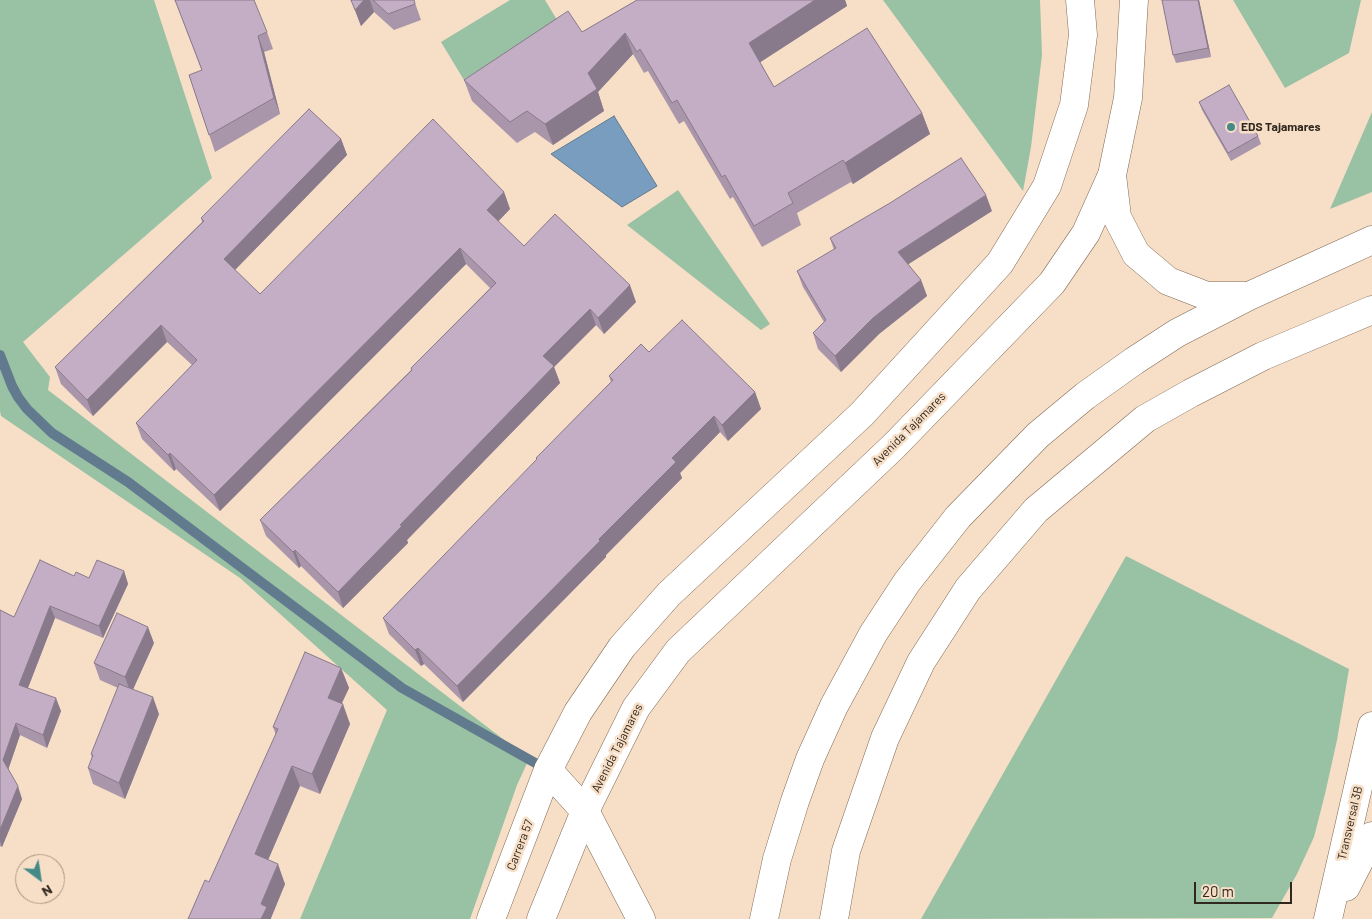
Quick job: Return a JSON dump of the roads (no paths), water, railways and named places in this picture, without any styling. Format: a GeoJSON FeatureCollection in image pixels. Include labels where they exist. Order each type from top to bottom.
{"type":"FeatureCollection","features":[{"type":"Feature","properties":{"kind":"main road"},"geometry":{"type":"LineString","coordinates":[[642,919],[585,811],[548,770],[578,712],[617,656],[669,594],[862,414],[1000,262],[1047,186],[1074,105],[1083,35],[1080,0]]}},
{"type":"Feature","properties":{"kind":"main road","name":"Avenida Tajamares"},"geometry":{"type":"LineString","coordinates":[[585,811],[636,708],[678,651],[894,446],[1052,283],[1086,234],[1112,175],[1128,98],[1134,0]]}},
{"type":"Feature","properties":{"kind":"main road"},"geometry":{"type":"LineString","coordinates":[[1112,175],[1117,216],[1136,254],[1168,281],[1207,296],[1249,296]]}},
{"type":"Feature","properties":{"kind":"main road"},"geometry":{"type":"LineString","coordinates":[[764,919],[777,859],[795,801],[810,759],[834,706],[873,634],[907,582],[958,517],[1038,435],[1085,396],[1134,361],[1177,333],[1249,296],[1372,240]]}},
{"type":"Feature","properties":{"kind":"main road"},"geometry":{"type":"LineString","coordinates":[[834,919],[849,842],[885,738],[921,662],[968,589],[1036,510],[1145,419],[1263,356],[1372,310]]}},
{"type":"Feature","properties":{"kind":"main road","name":"Transversal 3B"},"geometry":{"type":"LineString","coordinates":[[1328,919],[1372,726]]}},
{"type":"Feature","properties":{"kind":"main road","name":"Carrera 57"},"geometry":{"type":"LineString","coordinates":[[491,919],[548,770]]}},
{"type":"Feature","properties":{"kind":"main road"},"geometry":{"type":"LineString","coordinates":[[541,919],[585,811]]}},
{"type":"Feature","properties":{"kind":"main road","name":"Transversal 3B"},"geometry":{"type":"LineString","coordinates":[[1328,919],[1372,836]]}},
{"type":"Feature","properties":{"kind":"water"},"geometry":{"type":"Polygon","coordinates":[[[614,116],[657,186],[622,207],[551,154],[614,116]]]}},
{"type":"Feature","properties":{"kind":"waterway"},"geometry":{"type":"LineString","coordinates":[[0,355],[18,397],[27,409],[52,433],[128,482],[402,688],[546,769]]}},
{"type":"Feature","properties":{"kind":"place","name":"EDS Tajamares"},"geometry":{"type":"Point","coordinates":[1231,127]}}]}
